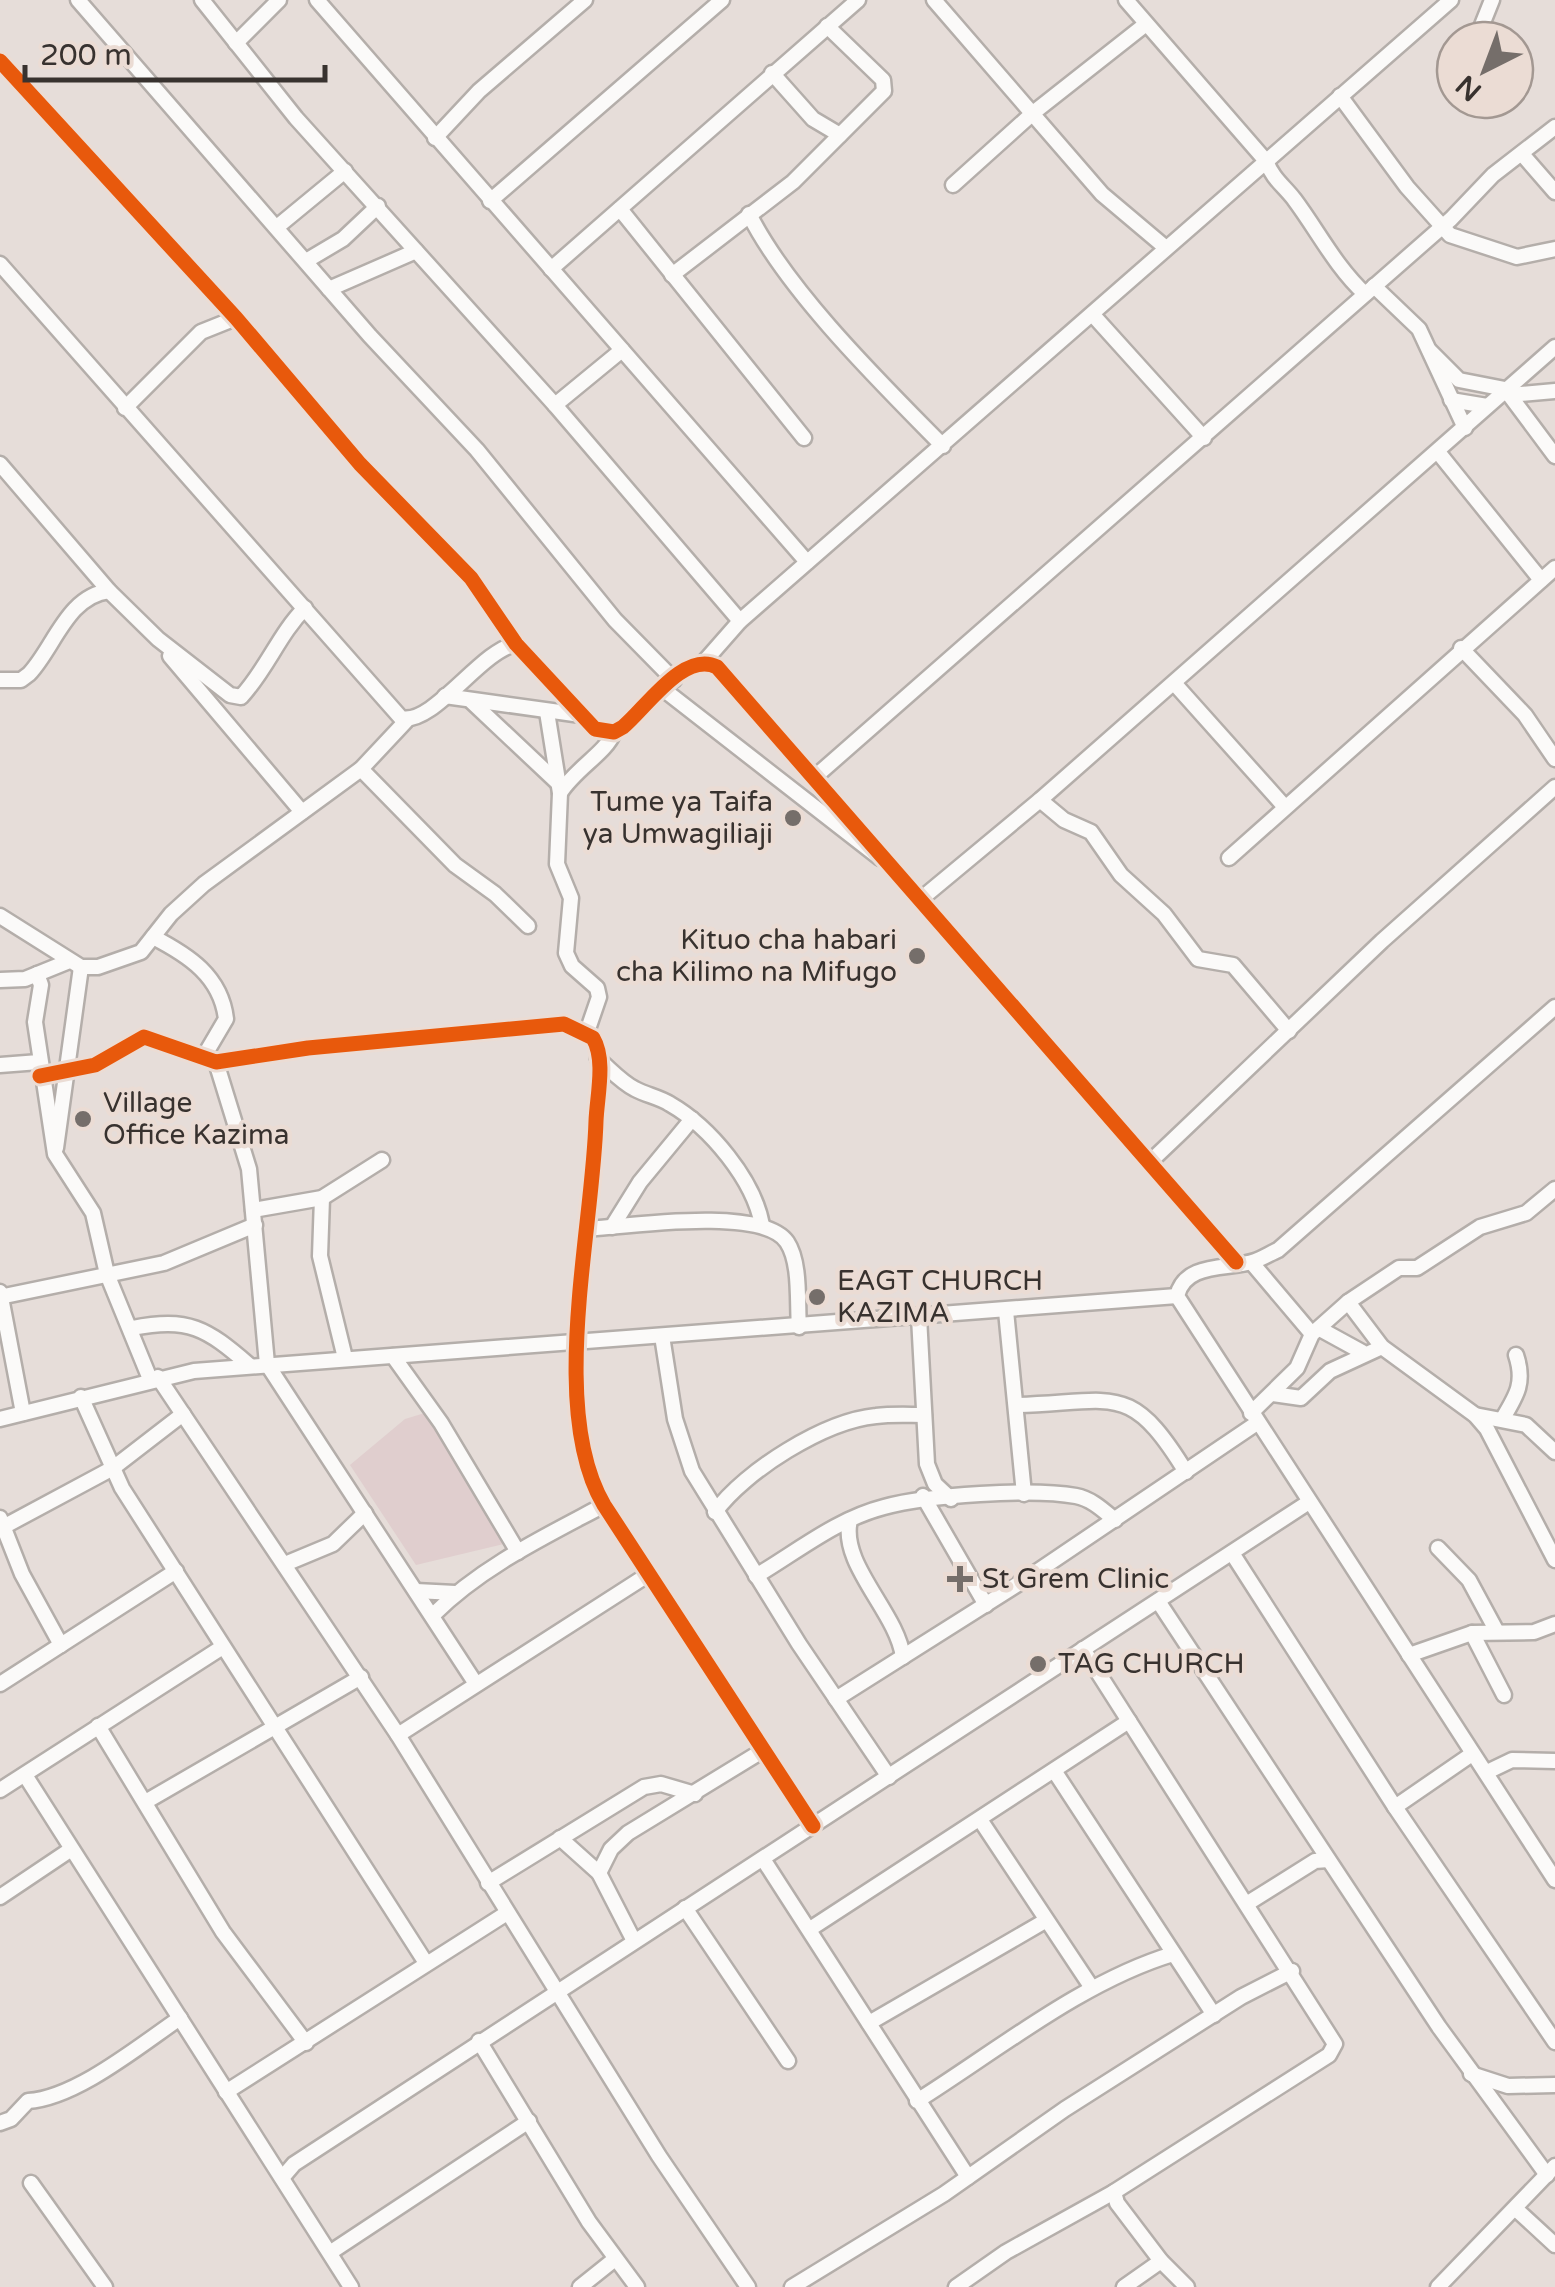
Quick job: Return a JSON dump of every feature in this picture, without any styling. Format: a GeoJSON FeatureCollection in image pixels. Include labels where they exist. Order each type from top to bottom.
{"type":"FeatureCollection","features":[{"type":"Feature","properties":{"kind":"street"},"geometry":{"type":"LineString","coordinates":[[78,0],[329,289],[478,450],[668,684],[902,874]]}},
{"type":"Feature","properties":{"kind":"street"},"geometry":{"type":"LineString","coordinates":[[202,0],[345,172],[555,406],[740,621]]}},
{"type":"Feature","properties":{"kind":"street"},"geometry":{"type":"LineString","coordinates":[[236,43],[279,0]]}},
{"type":"Feature","properties":{"kind":"street"},"geometry":{"type":"LineString","coordinates":[[318,0],[808,562]]}},
{"type":"Feature","properties":{"kind":"street"},"geometry":{"type":"LineString","coordinates":[[435,138],[478,92],[586,0]]}},
{"type":"Feature","properties":{"kind":"street"},"geometry":{"type":"LineString","coordinates":[[490,201],[722,0]]}},
{"type":"Feature","properties":{"kind":"street"},"geometry":{"type":"LineString","coordinates":[[552,269],[858,0]]}},
{"type":"Feature","properties":{"kind":"street"},"geometry":{"type":"LineString","coordinates":[[934,0],[1102,194],[1166,248]]}},
{"type":"Feature","properties":{"kind":"street"},"geometry":{"type":"LineString","coordinates":[[1126,0],[1266,162],[1274,180],[1292,196],[1331,255],[1419,329],[1464,428]]}},
{"type":"Feature","properties":{"kind":"street"},"geometry":{"type":"LineString","coordinates":[[560,788],[668,684],[704,662],[740,621],[1451,0]]}},
{"type":"Feature","properties":{"kind":"street"},"geometry":{"type":"LineString","coordinates":[[953,185],[1033,112],[1146,24]]}},
{"type":"Feature","properties":{"kind":"street"},"geometry":{"type":"LineString","coordinates":[[672,275],[794,182],[880,96],[884,86],[827,26]]}},
{"type":"Feature","properties":{"kind":"street"},"geometry":{"type":"LineString","coordinates":[[1,64],[236,318],[360,464],[471,578],[516,644],[581,715],[595,729],[614,732]]}},
{"type":"Feature","properties":{"kind":"street"},"geometry":{"type":"LineString","coordinates":[[772,72],[813,119],[840,135]]}},
{"type":"Feature","properties":{"kind":"street"},"geometry":{"type":"LineString","coordinates":[[1340,96],[1440,226],[1456,239],[1484,243],[1517,257],[1555,249]]}},
{"type":"Feature","properties":{"kind":"street"},"geometry":{"type":"LineString","coordinates":[[816,776],[1555,127]]}},
{"type":"Feature","properties":{"kind":"street"},"geometry":{"type":"LineString","coordinates":[[1522,154],[1555,192]]}},
{"type":"Feature","properties":{"kind":"street"},"geometry":{"type":"LineString","coordinates":[[277,228],[345,172]]}},
{"type":"Feature","properties":{"kind":"street"},"geometry":{"type":"LineString","coordinates":[[306,261],[343,239],[378,206]]}},
{"type":"Feature","properties":{"kind":"street"},"geometry":{"type":"LineString","coordinates":[[620,209],[804,438]]}},
{"type":"Feature","properties":{"kind":"street"},"geometry":{"type":"LineString","coordinates":[[749,214],[790,276],[874,376],[943,446]]}},
{"type":"Feature","properties":{"kind":"street"},"geometry":{"type":"LineString","coordinates":[[329,289],[416,251]]}},
{"type":"Feature","properties":{"kind":"street"},"geometry":{"type":"LineString","coordinates":[[0,264],[379,696],[406,721]]}},
{"type":"Feature","properties":{"kind":"street"},"geometry":{"type":"LineString","coordinates":[[1092,315],[1204,438]]}},
{"type":"Feature","properties":{"kind":"street"},"geometry":{"type":"LineString","coordinates":[[125,408],[201,332],[236,318]]}},
{"type":"Feature","properties":{"kind":"street"},"geometry":{"type":"LineString","coordinates":[[555,406],[622,350]]}},
{"type":"Feature","properties":{"kind":"street"},"geometry":{"type":"LineString","coordinates":[[1430,351],[1459,380],[1508,392],[1555,391]]}},
{"type":"Feature","properties":{"kind":"street"},"geometry":{"type":"LineString","coordinates":[[921,899],[1040,800],[1550,352],[1555,370]]}},
{"type":"Feature","properties":{"kind":"street"},"geometry":{"type":"LineString","coordinates":[[1508,392],[1555,456]]}},
{"type":"Feature","properties":{"kind":"street"},"geometry":{"type":"LineString","coordinates":[[1450,400],[1487,406]]}},
{"type":"Feature","properties":{"kind":"street"},"geometry":{"type":"LineString","coordinates":[[1438,452],[1541,580]]}},
{"type":"Feature","properties":{"kind":"street"},"geometry":{"type":"LineString","coordinates":[[0,465],[109,592],[158,640],[302,812]]}},
{"type":"Feature","properties":{"kind":"street"},"geometry":{"type":"LineString","coordinates":[[1229,858],[1555,568]]}},
{"type":"Feature","properties":{"kind":"street"},"geometry":{"type":"LineString","coordinates":[[0,680],[21,680],[29,674],[62,623],[88,599],[109,592]]}},
{"type":"Feature","properties":{"kind":"street"},"geometry":{"type":"LineString","coordinates":[[223,720],[270,660],[285,629],[305,608]]}},
{"type":"Feature","properties":{"kind":"street"},"geometry":{"type":"LineString","coordinates":[[158,640],[230,695],[241,697]]}},
{"type":"Feature","properties":{"kind":"street"},"geometry":{"type":"LineString","coordinates":[[0,980],[74,964],[131,958],[204,884],[361,768],[406,721],[444,696],[495,653],[516,644]]}},
{"type":"Feature","properties":{"kind":"street"},"geometry":{"type":"LineString","coordinates":[[1461,648],[1525,715],[1555,759]]}},
{"type":"Feature","properties":{"kind":"street"},"geometry":{"type":"LineString","coordinates":[[704,662],[718,667],[816,776],[1236,1262]]}},
{"type":"Feature","properties":{"kind":"street"},"geometry":{"type":"LineString","coordinates":[[1174,683],[1284,806]]}},
{"type":"Feature","properties":{"kind":"street"},"geometry":{"type":"LineString","coordinates":[[444,696],[581,715]]}},
{"type":"Feature","properties":{"kind":"street"},"geometry":{"type":"LineString","coordinates":[[471,701],[560,788]]}},
{"type":"Feature","properties":{"kind":"street"},"geometry":{"type":"LineString","coordinates":[[547,712],[560,788],[557,864],[571,898],[566,954],[572,966],[597,988],[600,997],[586,1032]]}},
{"type":"Feature","properties":{"kind":"street"},"geometry":{"type":"LineString","coordinates":[[361,768],[454,865],[502,900],[528,926]]}},
{"type":"Feature","properties":{"kind":"street"},"geometry":{"type":"LineString","coordinates":[[1151,1161],[1382,940],[1555,788]]}},
{"type":"Feature","properties":{"kind":"street"},"geometry":{"type":"LineString","coordinates":[[1040,800],[1064,820],[1092,832],[1121,875],[1164,914],[1193,953],[1208,964],[1233,966],[1289,1031]]}},
{"type":"Feature","properties":{"kind":"street"},"geometry":{"type":"LineString","coordinates":[[0,916],[74,964]]}},
{"type":"Feature","properties":{"kind":"street"},"geometry":{"type":"LineString","coordinates":[[153,937],[198,965],[222,998],[226,1019],[210,1060],[249,1170],[267,1364],[476,1684]]}},
{"type":"Feature","properties":{"kind":"street"},"geometry":{"type":"LineString","coordinates":[[54,1154],[66,1070],[74,964]]}},
{"type":"Feature","properties":{"kind":"street"},"geometry":{"type":"LineString","coordinates":[[37,974],[41,985],[35,1022],[54,1154],[93,1213],[107,1274],[154,1378],[184,1414],[398,1735],[554,1990],[714,2242],[748,2287]]}},
{"type":"Feature","properties":{"kind":"street"},"geometry":{"type":"LineString","coordinates":[[1176,1296],[1182,1282],[1193,1275],[1236,1262],[1252,1263],[1278,1250],[1549,1012],[1555,1030]]}},
{"type":"Feature","properties":{"kind":"street"},"geometry":{"type":"LineString","coordinates":[[0,1064],[66,1070],[112,1057],[144,1038],[210,1060],[564,1024],[586,1032],[597,1045],[598,1059],[596,1146],[579,1344],[583,1459],[604,1505],[813,1826]]}},
{"type":"Feature","properties":{"kind":"street"},"geometry":{"type":"LineString","coordinates":[[598,1059],[630,1086],[669,1102],[692,1119],[742,1177],[757,1203],[762,1225]]}},
{"type":"Feature","properties":{"kind":"street"},"geometry":{"type":"LineString","coordinates":[[612,1227],[664,1150],[692,1119]]}},
{"type":"Feature","properties":{"kind":"street"},"geometry":{"type":"LineString","coordinates":[[23,1413],[1,1295],[183,1258],[254,1218],[322,1198],[382,1160]]}},
{"type":"Feature","properties":{"kind":"street"},"geometry":{"type":"LineString","coordinates":[[836,1698],[986,1605],[1186,1472],[1254,1418],[1296,1368],[1316,1331],[1348,1302],[1396,1270],[1416,1268],[1480,1228],[1526,1212],[1555,1189]]}},
{"type":"Feature","properties":{"kind":"street"},"geometry":{"type":"LineString","coordinates":[[322,1198],[320,1256],[345,1358]]}},
{"type":"Feature","properties":{"kind":"street"},"geometry":{"type":"LineString","coordinates":[[588,1229],[716,1222],[762,1225],[787,1242],[798,1327]]}},
{"type":"Feature","properties":{"kind":"street"},"geometry":{"type":"LineString","coordinates":[[1252,1263],[1316,1331],[1362,1352]]}},
{"type":"Feature","properties":{"kind":"street"},"geometry":{"type":"LineString","coordinates":[[0,1419],[154,1378],[267,1364],[579,1344],[1176,1296]]}},
{"type":"Feature","properties":{"kind":"street"},"geometry":{"type":"LineString","coordinates":[[1176,1296],[1472,1754],[1550,1860],[1555,1880]]}},
{"type":"Feature","properties":{"kind":"street"},"geometry":{"type":"LineString","coordinates":[[1348,1302],[1382,1346],[1475,1415],[1495,1444],[1555,1560]]}},
{"type":"Feature","properties":{"kind":"street"},"geometry":{"type":"LineString","coordinates":[[1006,1311],[1024,1494]]}},
{"type":"Feature","properties":{"kind":"street"},"geometry":{"type":"LineString","coordinates":[[918,1317],[930,1476],[922,1500],[986,1605]]}},
{"type":"Feature","properties":{"kind":"street"},"geometry":{"type":"LineString","coordinates":[[132,1328],[165,1322],[198,1327],[249,1366]]}},
{"type":"Feature","properties":{"kind":"street"},"geometry":{"type":"LineString","coordinates":[[662,1336],[682,1448],[704,1493],[889,1777]]}},
{"type":"Feature","properties":{"kind":"street"},"geometry":{"type":"LineString","coordinates":[[1272,1394],[1301,1398],[1330,1371],[1362,1352],[1382,1346]]}},
{"type":"Feature","properties":{"kind":"street"},"geometry":{"type":"LineString","coordinates":[[1503,1418],[1520,1390],[1522,1374],[1516,1355]]}},
{"type":"Feature","properties":{"kind":"street"},"geometry":{"type":"LineString","coordinates":[[392,1356],[442,1423],[518,1552]]}},
{"type":"Feature","properties":{"kind":"street"},"geometry":{"type":"LineString","coordinates":[[81,1396],[113,1468],[221,1648],[426,1963]]}},
{"type":"Feature","properties":{"kind":"street"},"geometry":{"type":"LineString","coordinates":[[1018,1405],[1128,1404],[1160,1430],[1186,1472]]}},
{"type":"Feature","properties":{"kind":"street"},"geometry":{"type":"LineString","coordinates":[[61,1645],[39,1609],[2,1522],[113,1468],[184,1414]]}},
{"type":"Feature","properties":{"kind":"street"},"geometry":{"type":"LineString","coordinates":[[715,1512],[732,1488],[793,1449],[850,1422],[877,1415],[924,1415]]}},
{"type":"Feature","properties":{"kind":"street"},"geometry":{"type":"LineString","coordinates":[[1475,1415],[1526,1425],[1555,1452]]}},
{"type":"Feature","properties":{"kind":"street"},"geometry":{"type":"LineString","coordinates":[[930,1476],[951,1499]]}},
{"type":"Feature","properties":{"kind":"street"},"geometry":{"type":"LineString","coordinates":[[1006,1496],[1023,1477]]}},
{"type":"Feature","properties":{"kind":"street"},"geometry":{"type":"LineString","coordinates":[[704,1493],[732,1488]]}},
{"type":"Feature","properties":{"kind":"street"},"geometry":{"type":"LineString","coordinates":[[577,1519],[595,1489]]}},
{"type":"Feature","properties":{"kind":"street"},"geometry":{"type":"LineString","coordinates":[[756,1576],[825,1531],[884,1506],[922,1500],[1024,1494],[1078,1496],[1115,1520]]}},
{"type":"Feature","properties":{"kind":"street"},"geometry":{"type":"LineString","coordinates":[[282,2178],[294,2164],[554,1990],[1309,1502]]}},
{"type":"Feature","properties":{"kind":"street"},"geometry":{"type":"LineString","coordinates":[[432,1615],[454,1594],[518,1552],[604,1505]]}},
{"type":"Feature","properties":{"kind":"street"},"geometry":{"type":"LineString","coordinates":[[285,1564],[333,1544],[365,1512]]}},
{"type":"Feature","properties":{"kind":"street"},"geometry":{"type":"LineString","coordinates":[[850,1520],[848,1536],[853,1554],[897,1629],[903,1657]]}},
{"type":"Feature","properties":{"kind":"street"},"geometry":{"type":"LineString","coordinates":[[825,1531],[853,1554]]}},
{"type":"Feature","properties":{"kind":"street"},"geometry":{"type":"LineString","coordinates":[[1438,1548],[1468,1580],[1496,1630]]}},
{"type":"Feature","properties":{"kind":"street"},"geometry":{"type":"LineString","coordinates":[[1232,1553],[1395,1807],[1555,2042]]}},
{"type":"Feature","properties":{"kind":"street"},"geometry":{"type":"LineString","coordinates":[[0,1684],[176,1571]]}},
{"type":"Feature","properties":{"kind":"street"},"geometry":{"type":"LineString","coordinates":[[398,1735],[649,1574]]}},
{"type":"Feature","properties":{"kind":"street"},"geometry":{"type":"LineString","coordinates":[[416,1591],[454,1594]]}},
{"type":"Feature","properties":{"kind":"street"},"geometry":{"type":"LineString","coordinates":[[1158,1601],[1471,2074],[1551,2170],[1444,2285]]}},
{"type":"Feature","properties":{"kind":"street"},"geometry":{"type":"LineString","coordinates":[[1409,1655],[1472,1632],[1534,1632],[1555,1624]]}},
{"type":"Feature","properties":{"kind":"street"},"geometry":{"type":"LineString","coordinates":[[897,1629],[928,1642]]}},
{"type":"Feature","properties":{"kind":"street"},"geometry":{"type":"LineString","coordinates":[[1472,1632],[1504,1695]]}},
{"type":"Feature","properties":{"kind":"street"},"geometry":{"type":"LineString","coordinates":[[0,1790],[221,1648]]}},
{"type":"Feature","properties":{"kind":"street"},"geometry":{"type":"LineString","coordinates":[[956,2287],[1006,2252],[1114,2192],[1333,2052],[1334,2037],[1083,1650]]}},
{"type":"Feature","properties":{"kind":"street"},"geometry":{"type":"LineString","coordinates":[[147,1801],[360,1677]]}},
{"type":"Feature","properties":{"kind":"street"},"geometry":{"type":"LineString","coordinates":[[810,1929],[1129,1721]]}},
{"type":"Feature","properties":{"kind":"street"},"geometry":{"type":"LineString","coordinates":[[98,1726],[223,1932],[306,2043]]}},
{"type":"Feature","properties":{"kind":"street"},"geometry":{"type":"LineString","coordinates":[[599,1873],[616,1842],[762,1751]]}},
{"type":"Feature","properties":{"kind":"street"},"geometry":{"type":"LineString","coordinates":[[1395,1807],[1472,1754]]}},
{"type":"Feature","properties":{"kind":"street"},"geometry":{"type":"LineString","coordinates":[[1487,1772],[1512,1760],[1555,1761]]}},
{"type":"Feature","properties":{"kind":"street"},"geometry":{"type":"LineString","coordinates":[[1055,1772],[1214,2015]]}},
{"type":"Feature","properties":{"kind":"street"},"geometry":{"type":"LineString","coordinates":[[25,1775],[352,2287]]}},
{"type":"Feature","properties":{"kind":"street"},"geometry":{"type":"LineString","coordinates":[[488,1883],[644,1787],[661,1784],[695,1794]]}},
{"type":"Feature","properties":{"kind":"street"},"geometry":{"type":"LineString","coordinates":[[981,1820],[1092,1988]]}},
{"type":"Feature","properties":{"kind":"street"},"geometry":{"type":"LineString","coordinates":[[560,1838],[599,1873],[634,1941]]}},
{"type":"Feature","properties":{"kind":"street"},"geometry":{"type":"LineString","coordinates":[[0,1897],[70,1850]]}},
{"type":"Feature","properties":{"kind":"street"},"geometry":{"type":"LineString","coordinates":[[763,1858],[968,2176]]}},
{"type":"Feature","properties":{"kind":"street"},"geometry":{"type":"LineString","coordinates":[[1248,1904],[1315,1861],[1328,1860]]}},
{"type":"Feature","properties":{"kind":"street"},"geometry":{"type":"LineString","coordinates":[[685,1908],[788,2062]]}},
{"type":"Feature","properties":{"kind":"street"},"geometry":{"type":"LineString","coordinates":[[226,2092],[506,1913]]}},
{"type":"Feature","properties":{"kind":"street"},"geometry":{"type":"LineString","coordinates":[[869,2023],[1046,1920]]}},
{"type":"Feature","properties":{"kind":"street"},"geometry":{"type":"LineString","coordinates":[[917,2100],[1092,1988],[1135,1965],[1173,1954]]}},
{"type":"Feature","properties":{"kind":"street"},"geometry":{"type":"LineString","coordinates":[[792,2287],[1214,2015],[1292,1971]]}},
{"type":"Feature","properties":{"kind":"street"},"geometry":{"type":"LineString","coordinates":[[0,2123],[11,2119],[28,2101],[50,2100],[75,2086],[180,2018]]}},
{"type":"Feature","properties":{"kind":"street"},"geometry":{"type":"LineString","coordinates":[[479,2041],[615,2260],[638,2287]]}},
{"type":"Feature","properties":{"kind":"street"},"geometry":{"type":"LineString","coordinates":[[1471,2074],[1508,2086],[1555,2085]]}},
{"type":"Feature","properties":{"kind":"street"},"geometry":{"type":"LineString","coordinates":[[331,2252],[528,2121]]}},
{"type":"Feature","properties":{"kind":"street"},"geometry":{"type":"LineString","coordinates":[[272,2163],[294,2164]]}},
{"type":"Feature","properties":{"kind":"street"},"geometry":{"type":"LineString","coordinates":[[30,2183],[106,2287]]}},
{"type":"Feature","properties":{"kind":"street"},"geometry":{"type":"LineString","coordinates":[[1114,2192],[1116,2203],[1161,2261],[1187,2287]]}},
{"type":"Feature","properties":{"kind":"street"},"geometry":{"type":"LineString","coordinates":[[1516,2210],[1555,2245]]}},
{"type":"Feature","properties":{"kind":"street"},"geometry":{"type":"LineString","coordinates":[[580,2287],[615,2260]]}},
{"type":"Feature","properties":{"kind":"street"},"geometry":{"type":"LineString","coordinates":[[1124,2287],[1161,2261]]}},
{"type":"Feature","properties":{"kind":"shaded area"},"geometry":{"type":"Polygon","coordinates":[[[428,1412],[508,1543],[416,1565],[350,1465],[405,1419],[428,1412]]]}},
{"type":"Feature","properties":{"kind":"cycle path"},"geometry":{"type":"LineString","coordinates":[[0,61],[236,318],[360,464],[471,578],[516,644],[595,729],[614,732],[623,727],[666,684],[692,667],[717,667],[1236,1262]]}},
{"type":"Feature","properties":{"kind":"cycle path"},"geometry":{"type":"LineString","coordinates":[[40,1076],[95,1065],[144,1037],[216,1062],[308,1048],[564,1024],[593,1038],[600,1078],[576,1370],[587,1466],[604,1505],[813,1826]]}},
{"type":"Feature","properties":{"kind":"place","name":"Tume ya Taifa ya Umwagiliaji"},"geometry":{"type":"Point","coordinates":[793,818]}},
{"type":"Feature","properties":{"kind":"place","name":"Kituo cha habari cha Kilimo na Mifugo"},"geometry":{"type":"Point","coordinates":[917,956]}},
{"type":"Feature","properties":{"kind":"place","name":"Village Office Kazima"},"geometry":{"type":"Point","coordinates":[83,1119]}},
{"type":"Feature","properties":{"kind":"place","name":"EAGT CHURCH KAZIMA"},"geometry":{"type":"Point","coordinates":[817,1297]}},
{"type":"Feature","properties":{"kind":"place","name":"St Grem Clinic"},"geometry":{"type":"Point","coordinates":[960,1579]}},
{"type":"Feature","properties":{"kind":"place","name":"TAG CHURCH"},"geometry":{"type":"Point","coordinates":[1038,1664]}}]}
